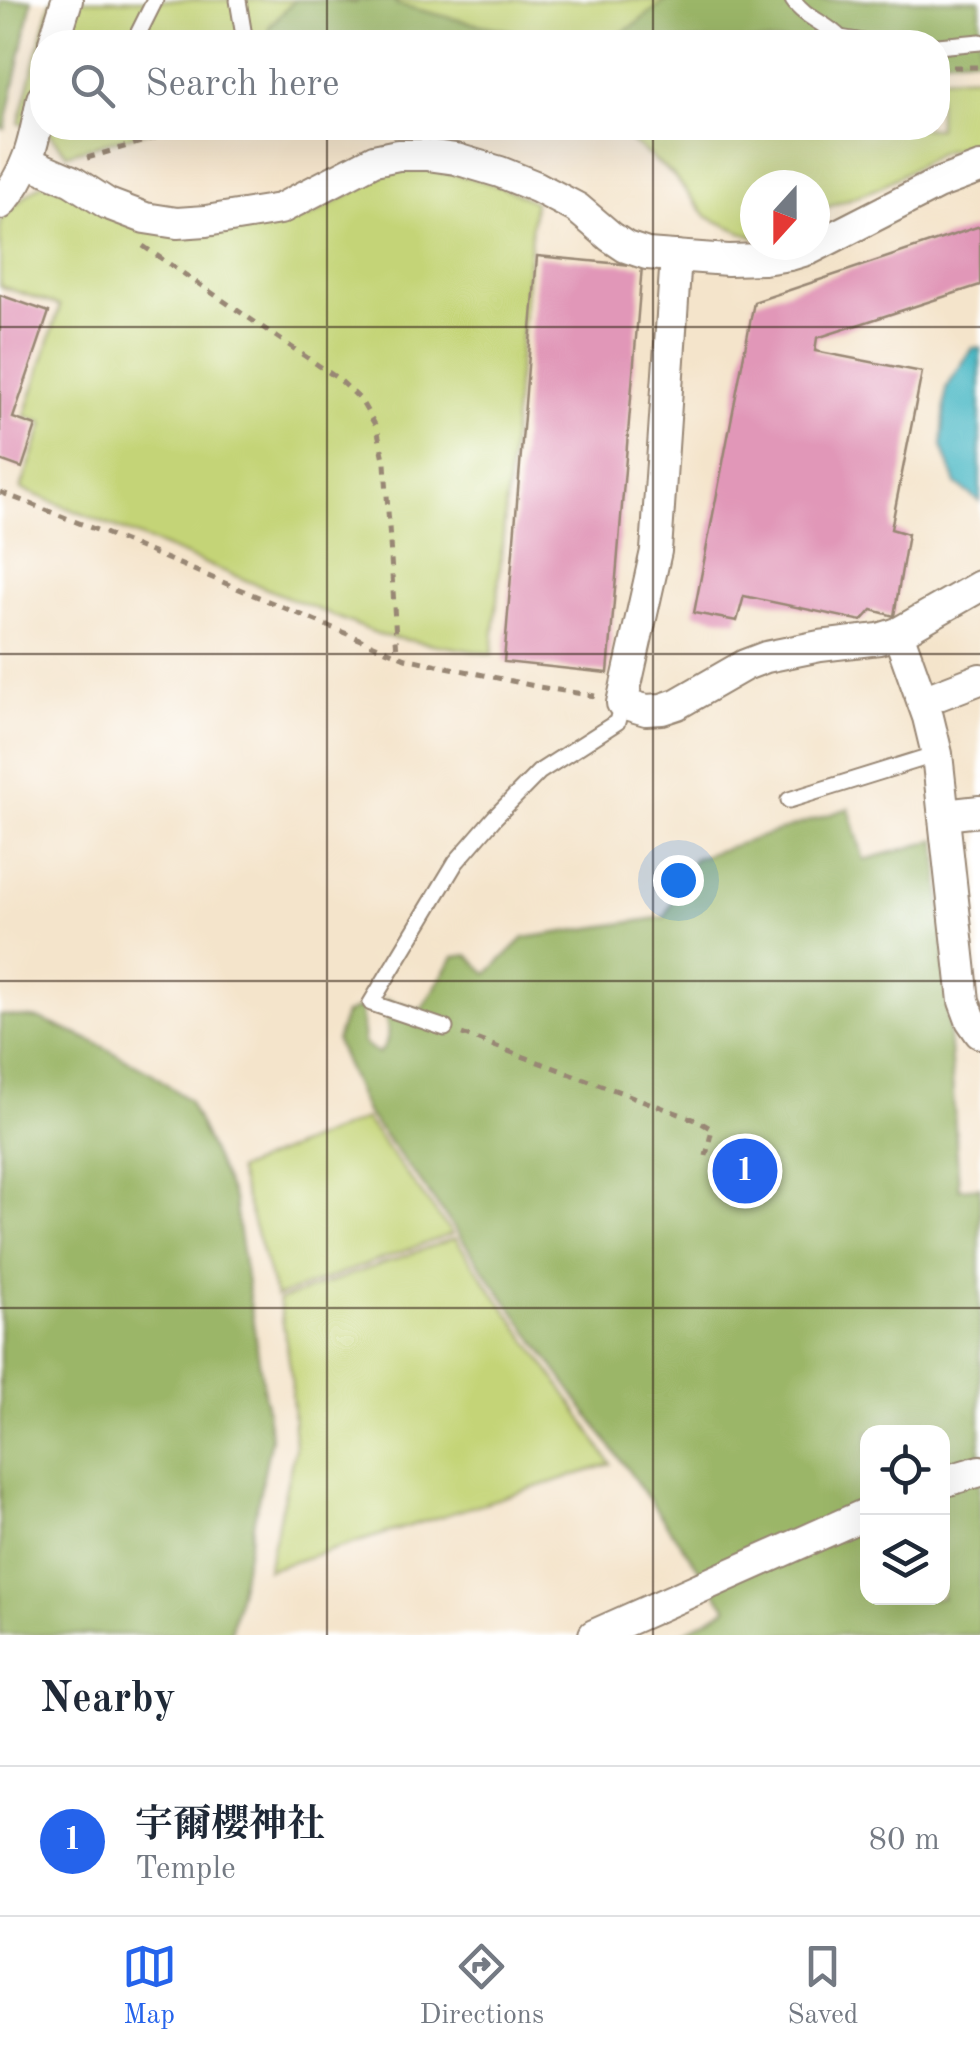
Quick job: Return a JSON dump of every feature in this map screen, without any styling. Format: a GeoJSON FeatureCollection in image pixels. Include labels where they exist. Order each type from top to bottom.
{"type":"FeatureCollection","features":[{"type":"Feature","properties":{"kind":"street"},"geometry":{"type":"LineString","coordinates":[[58,30],[67,0]]}},
{"type":"Feature","properties":{"kind":"street"},"geometry":{"type":"LineString","coordinates":[[0,204],[38,166],[40,140]]}},
{"type":"Feature","properties":{"kind":"street"},"geometry":{"type":"LineString","coordinates":[[38,166],[72,181],[108,204],[144,218],[177,223],[280,209],[374,160],[428,155],[456,159],[518,179],[577,208],[626,247],[647,254],[728,260],[790,256],[937,184],[980,168]]}},
{"type":"Feature","properties":{"kind":"street"},"geometry":{"type":"LineString","coordinates":[[676,256],[656,550],[622,703],[646,710],[662,709],[766,657],[898,632],[980,586]]}},
{"type":"Feature","properties":{"kind":"street"},"geometry":{"type":"LineString","coordinates":[[898,632],[937,754],[944,815],[969,935],[964,1002],[980,1034]]}},
{"type":"Feature","properties":{"kind":"street"},"geometry":{"type":"LineString","coordinates":[[923,701],[980,679]]}},
{"type":"Feature","properties":{"kind":"street"},"geometry":{"type":"LineString","coordinates":[[944,815],[980,811]]}},
{"type":"Feature","properties":{"kind":"street"},"geometry":{"type":"LineString","coordinates":[[950,1480],[980,1471]]}},
{"type":"Feature","properties":{"kind":"street"},"geometry":{"type":"LineString","coordinates":[[594,1635],[861,1515]]}},
{"type":"Feature","properties":{"kind":"lane"},"geometry":{"type":"LineString","coordinates":[[140,30],[154,0]]}},
{"type":"Feature","properties":{"kind":"lane"},"geometry":{"type":"LineString","coordinates":[[238,0],[243,30]]}},
{"type":"Feature","properties":{"kind":"lane"},"geometry":{"type":"LineString","coordinates":[[793,0],[828,30]]}},
{"type":"Feature","properties":{"kind":"lane"},"geometry":{"type":"LineString","coordinates":[[950,45],[980,42]]}},
{"type":"Feature","properties":{"kind":"lane"},"geometry":{"type":"LineString","coordinates":[[446,1028],[371,1002],[433,898],[494,817],[539,772],[617,722],[622,703]]}},
{"type":"Feature","properties":{"kind":"lane"},"geometry":{"type":"LineString","coordinates":[[789,800],[937,754]]}},
{"type":"Feature","properties":{"kind":"path"},"geometry":{"type":"LineString","coordinates":[[950,68],[980,67]]}},
{"type":"Feature","properties":{"kind":"path"},"geometry":{"type":"LineString","coordinates":[[38,166],[141,140]]}},
{"type":"Feature","properties":{"kind":"path"},"geometry":{"type":"LineString","coordinates":[[120,208],[127,233],[138,243],[340,380],[360,399],[377,428],[385,464],[397,654]]}},
{"type":"Feature","properties":{"kind":"path"},"geometry":{"type":"LineString","coordinates":[[0,492],[397,654],[622,703]]}},
{"type":"Feature","properties":{"kind":"path"},"geometry":{"type":"LineString","coordinates":[[446,1028],[696,1120],[712,1128],[706,1156]]}},
{"type":"Feature","properties":{"kind":"green space"},"geometry":{"type":"Polygon","coordinates":[[[0,0],[32,0],[5,129],[0,127],[0,0]]]}},
{"type":"Feature","properties":{"kind":"green space"},"geometry":{"type":"Polygon","coordinates":[[[51,0],[980,0],[804,30],[43,30],[51,0]]]}},
{"type":"Feature","properties":{"kind":"green space"},"geometry":{"type":"Polygon","coordinates":[[[295,0],[396,0],[396,4],[507,30],[269,30],[295,0]]]}},
{"type":"Feature","properties":{"kind":"green space"},"geometry":{"type":"Polygon","coordinates":[[[666,0],[980,0],[980,57],[950,58],[950,30],[626,30],[666,0]]]}},
{"type":"Feature","properties":{"kind":"green space"},"geometry":{"type":"Polygon","coordinates":[[[980,76],[980,142],[941,152],[878,188],[830,206],[830,170],[740,170],[740,231],[707,217],[673,175],[629,140],[950,140],[950,77],[980,76]]]}},
{"type":"Feature","properties":{"kind":"green space"},"geometry":{"type":"Polygon","coordinates":[[[30,81],[30,125],[19,123],[30,81]]]}},
{"type":"Feature","properties":{"kind":"green space"},"geometry":{"type":"Polygon","coordinates":[[[55,140],[116,140],[67,154],[55,140]]]}},
{"type":"Feature","properties":{"kind":"green space"},"geometry":{"type":"Polygon","coordinates":[[[399,165],[468,177],[534,202],[492,654],[383,636],[21,489],[44,423],[25,416],[60,306],[0,286],[0,220],[26,195],[43,183],[229,232],[311,216],[399,165]]]}},
{"type":"Feature","properties":{"kind":"green space"},"geometry":{"type":"Polygon","coordinates":[[[849,808],[864,860],[937,840],[959,1189],[980,1187],[980,1635],[679,1635],[727,1608],[423,1185],[366,1112],[336,1041],[345,1014],[361,1007],[364,1043],[378,1054],[388,1035],[385,999],[421,1010],[454,957],[468,955],[487,974],[524,938],[665,917],[693,859],[849,808]]]}},
{"type":"Feature","properties":{"kind":"green space"},"geometry":{"type":"Polygon","coordinates":[[[0,1015],[40,1019],[92,1041],[153,1074],[188,1100],[234,1200],[271,1438],[230,1635],[0,1635],[0,1015]]]}},
{"type":"Feature","properties":{"kind":"green space"},"geometry":{"type":"Polygon","coordinates":[[[365,1119],[452,1234],[276,1297],[237,1170],[365,1119]]]}},
{"type":"Feature","properties":{"kind":"green space"},"geometry":{"type":"Polygon","coordinates":[[[455,1238],[611,1464],[267,1570],[295,1448],[291,1372],[279,1300],[455,1238]]]}},
{"type":"Feature","properties":{"kind":"water"},"geometry":{"type":"Polygon","coordinates":[[[972,348],[980,348],[980,502],[956,484],[942,446],[946,389],[972,348]]]}},
{"type":"Feature","properties":{"kind":"building"},"geometry":{"type":"Polygon","coordinates":[[[980,226],[980,285],[817,338],[815,351],[922,372],[891,529],[908,534],[894,616],[872,610],[862,621],[744,596],[737,621],[694,613],[754,302],[980,226]]]}},
{"type":"Feature","properties":{"kind":"building"},"geometry":{"type":"Polygon","coordinates":[[[537,256],[642,266],[608,673],[504,662],[537,256]]]}},
{"type":"Feature","properties":{"kind":"building"},"geometry":{"type":"Polygon","coordinates":[[[0,295],[49,312],[13,418],[36,426],[22,468],[0,460],[0,295]]]}},
{"type":"Feature","properties":{"kind":"place","name":"宇爾櫻神社"},"geometry":{"type":"Point","coordinates":[745,1171]}}]}
